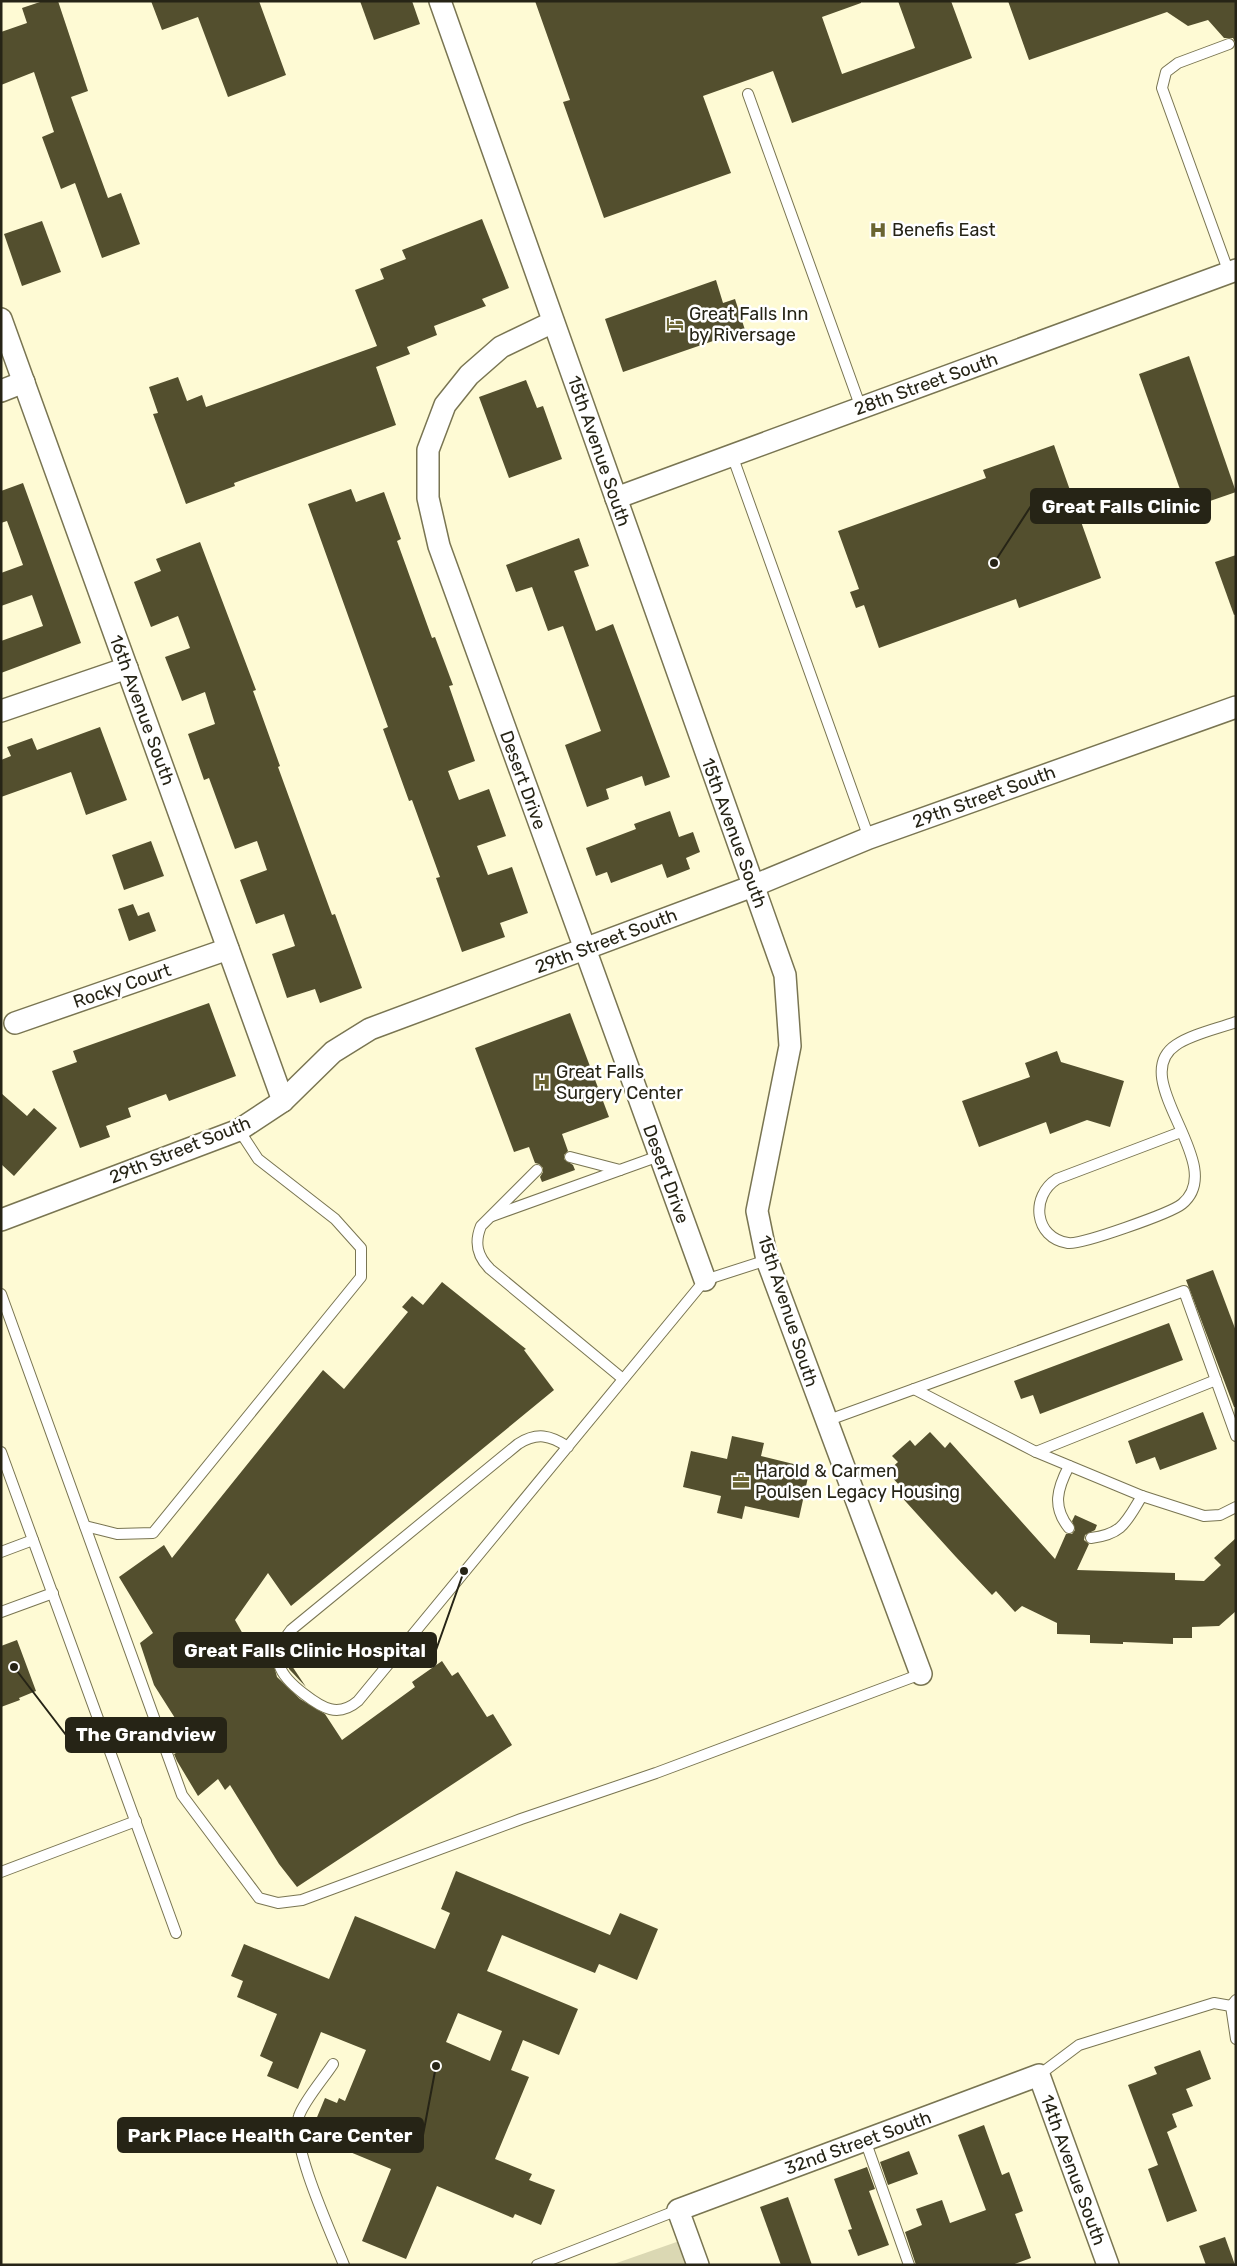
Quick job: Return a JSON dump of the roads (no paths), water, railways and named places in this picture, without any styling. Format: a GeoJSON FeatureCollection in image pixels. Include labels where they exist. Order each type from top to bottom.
{"type":"FeatureCollection","features":[{"type":"Feature","properties":{"kind":"street","name":"15th Avenue South"},"geometry":{"type":"LineString","coordinates":[[440,1],[785,975],[790,1046],[756,1211],[767,1260],[921,1674]]}},
{"type":"Feature","properties":{"kind":"street","name":"28th Street South"},"geometry":{"type":"LineString","coordinates":[[616,498],[1232,271]]}},
{"type":"Feature","properties":{"kind":"street","name":"16th Avenue South"},"geometry":{"type":"LineString","coordinates":[[1,319],[283,1101]]}},
{"type":"Feature","properties":{"kind":"street","name":"Desert Drive"},"geometry":{"type":"LineString","coordinates":[[553,322],[501,347],[470,375],[445,405],[428,450],[428,498],[439,546],[705,1280]]}},
{"type":"Feature","properties":{"kind":"street"},"geometry":{"type":"LineString","coordinates":[[1,391],[24,382]]}},
{"type":"Feature","properties":{"kind":"street"},"geometry":{"type":"LineString","coordinates":[[1,711],[127,668]]}},
{"type":"Feature","properties":{"kind":"street","name":"29th Street South"},"geometry":{"type":"LineString","coordinates":[[1,1220],[239,1130],[283,1101],[333,1052],[370,1029],[753,886],[869,838],[1236,707]]}},
{"type":"Feature","properties":{"kind":"street","name":"Rocky Court"},"geometry":{"type":"LineString","coordinates":[[15,1023],[228,948]]}},
{"type":"Feature","properties":{"kind":"street","name":"32nd Street South"},"geometry":{"type":"LineString","coordinates":[[678,2210],[1039,2075]]}},
{"type":"Feature","properties":{"kind":"street","name":"14th Avenue South"},"geometry":{"type":"LineString","coordinates":[[1039,2075],[1108,2265]]}},
{"type":"Feature","properties":{"kind":"street"},"geometry":{"type":"LineString","coordinates":[[678,2210],[698,2265]]}},
{"type":"Feature","properties":{"kind":"lane"},"geometry":{"type":"LineString","coordinates":[[1230,44],[1178,63],[1166,72],[1162,88],[1232,271]]}},
{"type":"Feature","properties":{"kind":"lane"},"geometry":{"type":"LineString","coordinates":[[748,94],[861,408]]}},
{"type":"Feature","properties":{"kind":"lane"},"geometry":{"type":"LineString","coordinates":[[732,455],[869,838]]}},
{"type":"Feature","properties":{"kind":"lane"},"geometry":{"type":"LineString","coordinates":[[1181,1132],[1050,1183],[1040,1197],[1038,1206],[1040,1222],[1045,1230],[1060,1241],[1079,1243],[1174,1209],[1182,1204],[1193,1189],[1196,1174],[1181,1132],[1162,1080],[1162,1065],[1165,1057],[1175,1045],[1236,1022]]}},
{"type":"Feature","properties":{"kind":"lane"},"geometry":{"type":"LineString","coordinates":[[85,1526],[117,1534],[153,1533],[361,1277],[361,1248],[335,1219],[258,1159],[239,1130]]}},
{"type":"Feature","properties":{"kind":"lane"},"geometry":{"type":"LineString","coordinates":[[570,1156],[620,1170]]}},
{"type":"Feature","properties":{"kind":"lane"},"geometry":{"type":"LineString","coordinates":[[489,1217],[660,1156]]}},
{"type":"Feature","properties":{"kind":"lane"},"geometry":{"type":"LineString","coordinates":[[538,1170],[481,1226],[478,1235],[478,1254],[483,1262],[623,1379]]}},
{"type":"Feature","properties":{"kind":"lane"},"geometry":{"type":"LineString","coordinates":[[568,1447],[550,1437],[539,1435],[528,1438],[518,1444],[291,1630],[284,1639],[280,1649],[280,1666],[287,1681],[327,1710],[344,1710],[358,1701],[568,1447],[705,1280],[767,1260]]}},
{"type":"Feature","properties":{"kind":"lane"},"geometry":{"type":"LineString","coordinates":[[826,1421],[1184,1291],[1236,1436]]}},
{"type":"Feature","properties":{"kind":"lane"},"geometry":{"type":"LineString","coordinates":[[1,1294],[182,1795],[259,1898],[278,1903],[302,1900],[521,1819],[656,1773],[921,1674]]}},
{"type":"Feature","properties":{"kind":"lane"},"geometry":{"type":"LineString","coordinates":[[1036,1452],[1216,1380]]}},
{"type":"Feature","properties":{"kind":"lane"},"geometry":{"type":"LineString","coordinates":[[914,1389],[1036,1452],[1142,1496],[1204,1516],[1220,1515],[1236,1508]]}},
{"type":"Feature","properties":{"kind":"lane"},"geometry":{"type":"LineString","coordinates":[[1,1452],[176,1933]]}},
{"type":"Feature","properties":{"kind":"lane"},"geometry":{"type":"LineString","coordinates":[[1069,1466],[1057,1495],[1058,1508],[1062,1520],[1069,1528]]}},
{"type":"Feature","properties":{"kind":"lane"},"geometry":{"type":"LineString","coordinates":[[1091,1538],[1109,1536],[1120,1529],[1142,1496]]}},
{"type":"Feature","properties":{"kind":"lane"},"geometry":{"type":"LineString","coordinates":[[1,1552],[33,1540]]}},
{"type":"Feature","properties":{"kind":"lane"},"geometry":{"type":"LineString","coordinates":[[1,1612],[53,1593]]}},
{"type":"Feature","properties":{"kind":"lane"},"geometry":{"type":"LineString","coordinates":[[1,1872],[136,1821]]}},
{"type":"Feature","properties":{"kind":"lane"},"geometry":{"type":"LineString","coordinates":[[1039,2075],[1079,2045],[1214,2003],[1234,2003],[1236,2039]]}},
{"type":"Feature","properties":{"kind":"lane"},"geometry":{"type":"LineString","coordinates":[[333,2064],[299,2115],[296,2131],[300,2151],[344,2265]]}},
{"type":"Feature","properties":{"kind":"lane"},"geometry":{"type":"LineString","coordinates":[[865,2140],[909,2265]]}},
{"type":"Feature","properties":{"kind":"lane"},"geometry":{"type":"LineString","coordinates":[[537,2265],[678,2210]]}},
{"type":"Feature","properties":{"kind":"place","name":"Benefis East"},"geometry":{"type":"Point","coordinates":[878,230]}},
{"type":"Feature","properties":{"kind":"place","name":"Great Falls Inn by Riversage"},"geometry":{"type":"Point","coordinates":[675,324]}},
{"type":"Feature","properties":{"kind":"place","name":"Great Falls Clinic"},"geometry":{"type":"Point","coordinates":[994,563]}},
{"type":"Feature","properties":{"kind":"place","name":"Great Falls Surgery Center"},"geometry":{"type":"Point","coordinates":[542,1082]}},
{"type":"Feature","properties":{"kind":"place","name":"Harold & Carmen Poulsen Legacy Housing"},"geometry":{"type":"Point","coordinates":[741,1481]}},
{"type":"Feature","properties":{"kind":"place","name":"Great Falls Clinic Hospital"},"geometry":{"type":"Point","coordinates":[464,1571]}},
{"type":"Feature","properties":{"kind":"place","name":"The Grandview"},"geometry":{"type":"Point","coordinates":[14,1667]}},
{"type":"Feature","properties":{"kind":"place","name":"Park Place Health Care Center"},"geometry":{"type":"Point","coordinates":[436,2066]}}]}
